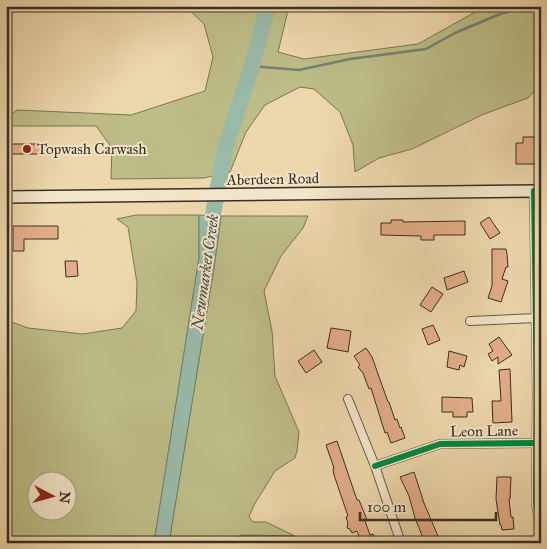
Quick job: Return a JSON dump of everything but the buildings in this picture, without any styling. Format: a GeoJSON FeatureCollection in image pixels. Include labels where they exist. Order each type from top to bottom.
{"type":"FeatureCollection","features":[{"type":"Feature","properties":{"kind":"main road","name":"Aberdeen Road"},"geometry":{"type":"LineString","coordinates":[[6,197],[537,191]]}},
{"type":"Feature","properties":{"kind":"street"},"geometry":{"type":"LineString","coordinates":[[537,191],[536,318],[539,393],[536,503],[541,530]]}},
{"type":"Feature","properties":{"kind":"street"},"geometry":{"type":"LineString","coordinates":[[470,321],[536,318]]}},
{"type":"Feature","properties":{"kind":"street"},"geometry":{"type":"LineString","coordinates":[[348,399],[375,466],[401,543]]}},
{"type":"Feature","properties":{"kind":"street","name":"Leon Lane"},"geometry":{"type":"LineString","coordinates":[[375,466],[440,444],[537,443]]}},
{"type":"Feature","properties":{"kind":"green space"},"geometry":{"type":"Polygon","coordinates":[[[185,6],[289,6],[278,52],[304,59],[418,44],[488,6],[541,6],[541,85],[528,98],[484,114],[412,149],[379,158],[355,172],[353,145],[340,112],[314,89],[300,87],[265,105],[246,132],[230,172],[204,178],[111,179],[112,148],[96,126],[11,126],[6,122],[6,118],[17,110],[131,115],[205,91],[213,57],[204,24],[185,6]]]}},
{"type":"Feature","properties":{"kind":"green space"},"geometry":{"type":"Polygon","coordinates":[[[136,215],[199,215],[199,258],[154,543],[6,543],[6,320],[28,328],[83,334],[122,328],[136,311],[137,283],[128,227],[117,219],[136,215]]]}},
{"type":"Feature","properties":{"kind":"green space"},"geometry":{"type":"Polygon","coordinates":[[[221,216],[308,216],[303,228],[281,256],[264,291],[272,331],[275,376],[299,432],[297,451],[295,458],[275,471],[254,505],[249,517],[253,522],[266,522],[295,536],[242,535],[225,543],[169,543],[214,268],[221,216]]]}},
{"type":"Feature","properties":{"kind":"water","name":"Newmarket Creek"},"geometry":{"type":"Polygon","coordinates":[[[199,215],[221,216],[214,268],[169,543],[154,543],[199,258],[199,215]]]}},
{"type":"Feature","properties":{"kind":"water"},"geometry":{"type":"Polygon","coordinates":[[[242,535],[295,536],[295,543],[225,543],[242,535]]]}},
{"type":"Feature","properties":{"kind":"waterway","name":"Newmarket Creek"},"geometry":{"type":"LineString","coordinates":[[209,236],[225,149],[252,66],[268,6]]}},
{"type":"Feature","properties":{"kind":"waterway"},"geometry":{"type":"LineString","coordinates":[[252,66],[299,70],[350,59],[426,49],[455,33],[500,14],[530,6]]}},
{"type":"Feature","properties":{"kind":"cycle path"},"geometry":{"type":"LineString","coordinates":[[534,191],[537,393],[536,503],[541,530]]}},
{"type":"Feature","properties":{"kind":"cycle path"},"geometry":{"type":"LineString","coordinates":[[375,466],[440,444],[537,443]]}},
{"type":"Feature","properties":{"kind":"place","name":"Topwash Carwash"},"geometry":{"type":"Point","coordinates":[27,149]}}]}
